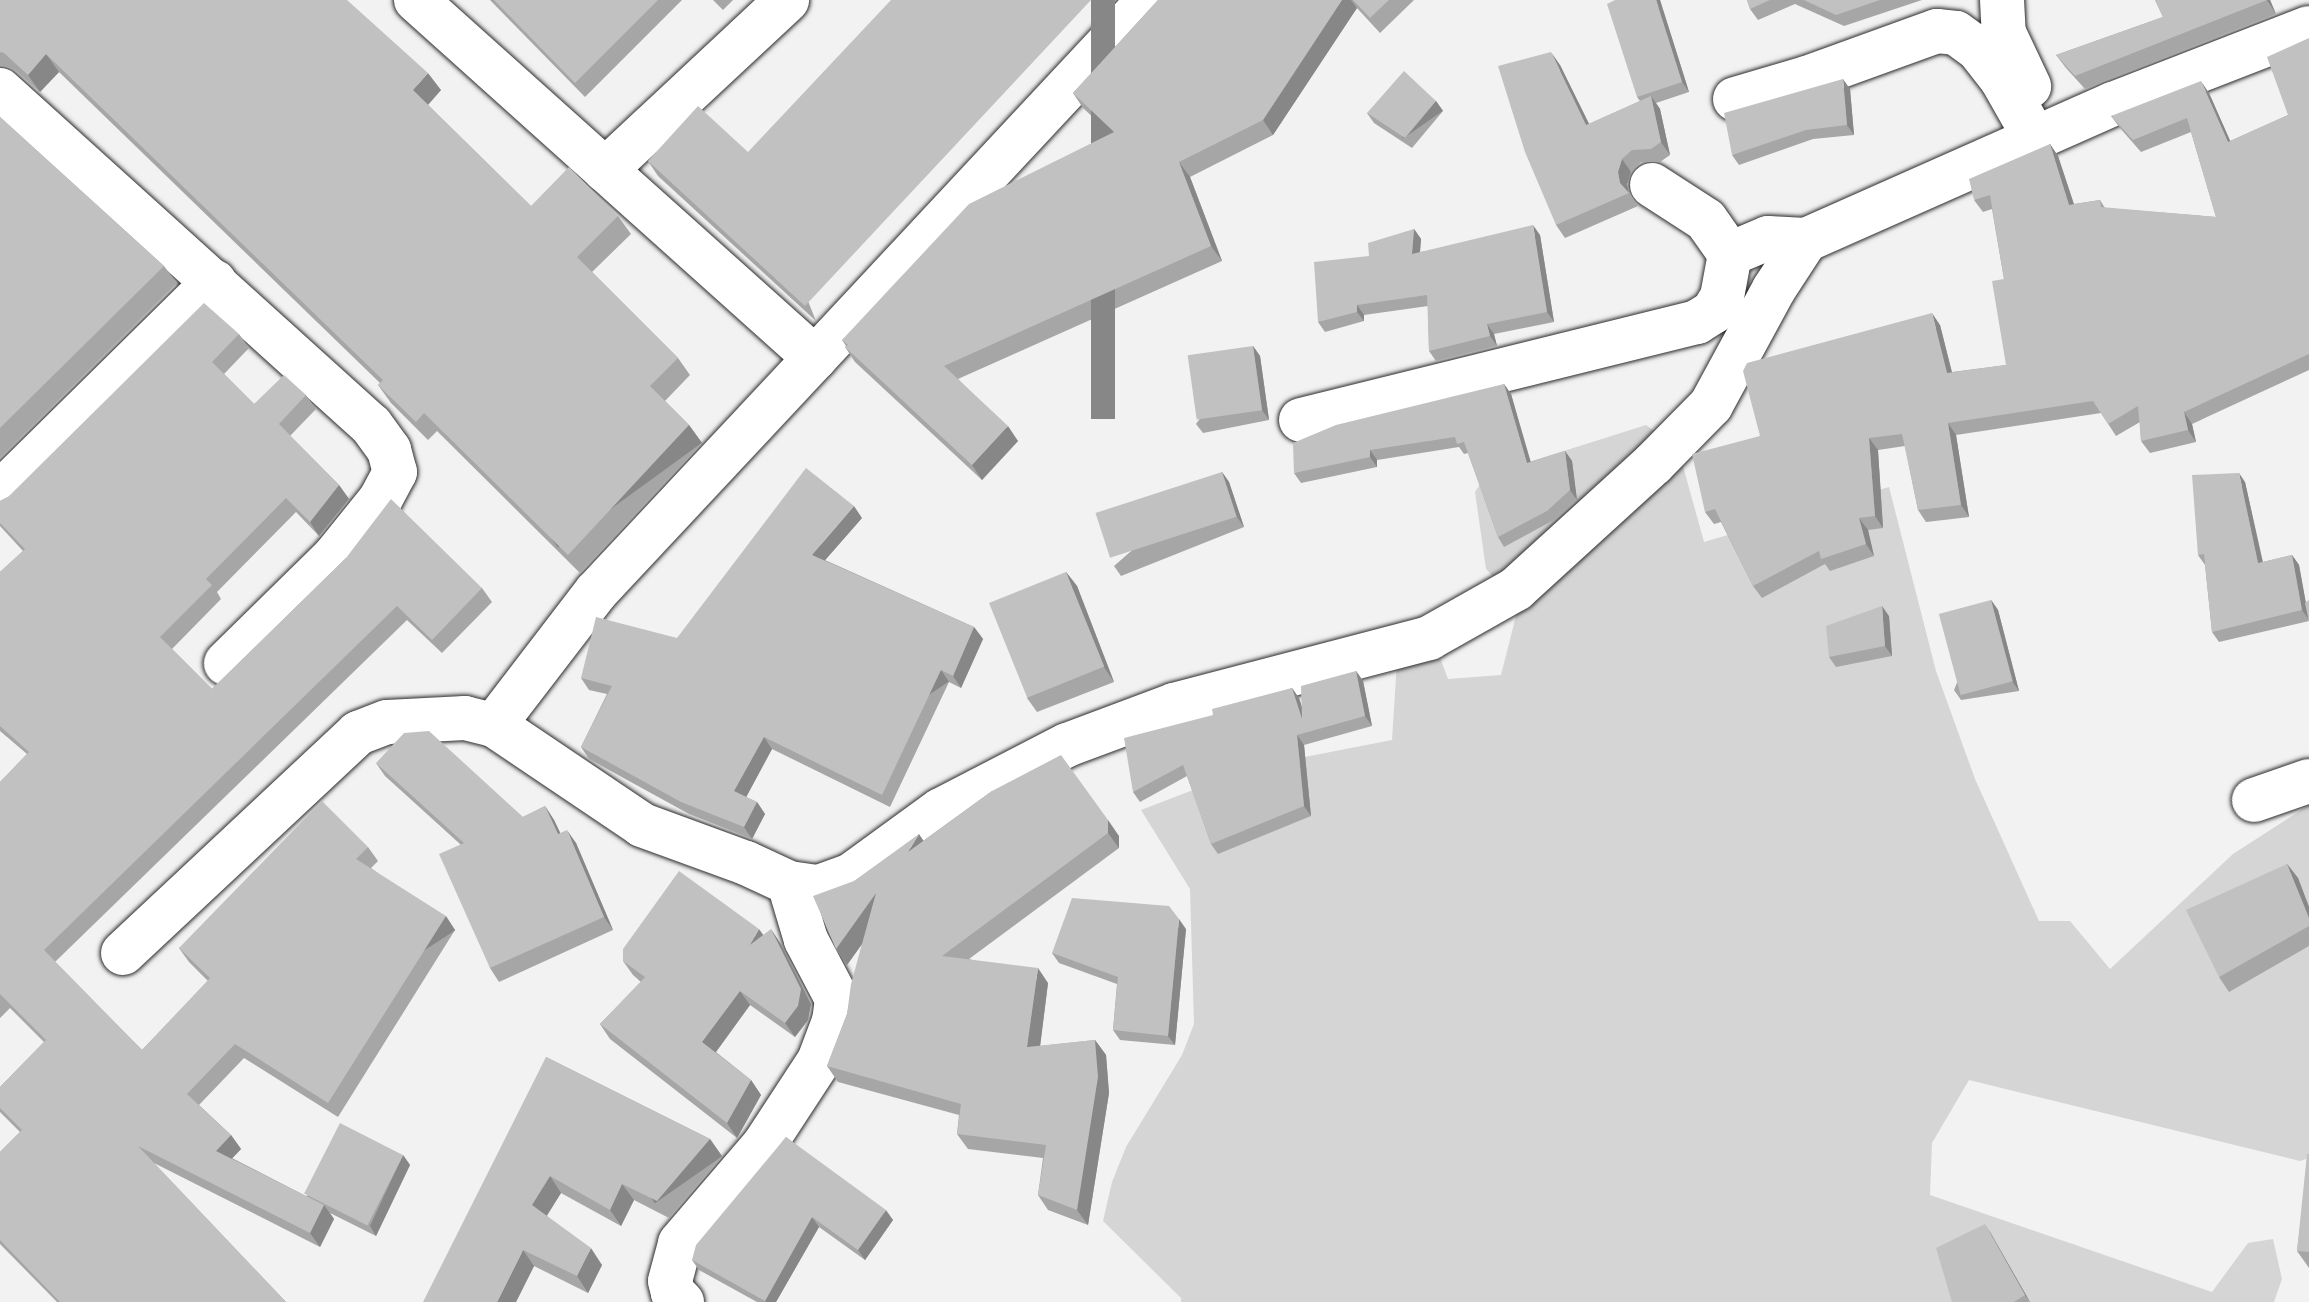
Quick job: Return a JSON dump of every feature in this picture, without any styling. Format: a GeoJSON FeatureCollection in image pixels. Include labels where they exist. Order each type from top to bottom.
{"type":"FeatureCollection","features":[{"type":"Feature","properties":{"kind":"street"},"geometry":{"type":"LineString","coordinates":[[416,0],[815,358]]}},
{"type":"Feature","properties":{"kind":"street"},"geometry":{"type":"LineString","coordinates":[[605,170],[787,0]]}},
{"type":"Feature","properties":{"kind":"street"},"geometry":{"type":"LineString","coordinates":[[494,725],[596,592],[1149,0]]}},
{"type":"Feature","properties":{"kind":"street"},"geometry":{"type":"LineString","coordinates":[[2002,0],[2004,33],[2042,135]]}},
{"type":"Feature","properties":{"kind":"street"},"geometry":{"type":"LineString","coordinates":[[1730,254],[1768,238],[1806,240],[2042,135],[2309,28]]}},
{"type":"Feature","properties":{"kind":"street"},"geometry":{"type":"LineString","coordinates":[[1735,99],[1807,78],[1937,31],[1956,33],[1986,59],[2042,135]]}},
{"type":"Feature","properties":{"kind":"street"},"geometry":{"type":"LineString","coordinates":[[0,90],[371,425],[389,450],[395,472],[380,500],[335,556],[226,663]]}},
{"type":"Feature","properties":{"kind":"street"},"geometry":{"type":"LineString","coordinates":[[1301,420],[1697,322],[1713,312],[1722,297],[1730,254],[1706,220],[1652,185]]}},
{"type":"Feature","properties":{"kind":"street"},"geometry":{"type":"LineString","coordinates":[[123,953],[358,733],[387,722],[465,718],[494,725],[642,825],[746,863],[789,883],[819,887],[850,876],[941,810],[1067,745],[1174,705],[1429,638],[1516,589],[1653,464],[1711,405],[1774,289],[1806,240]]}},
{"type":"Feature","properties":{"kind":"street"},"geometry":{"type":"LineString","coordinates":[[0,493],[214,282]]}},
{"type":"Feature","properties":{"kind":"street"},"geometry":{"type":"LineString","coordinates":[[2254,800],[2309,781]]}},
{"type":"Feature","properties":{"kind":"street"},"geometry":{"type":"LineString","coordinates":[[682,1302],[673,1293],[670,1281],[680,1243],[764,1145],[819,1061],[834,1021],[837,999],[806,940],[789,883]]}},
{"type":"Feature","properties":{"kind":"shaded area"},"geometry":{"type":"Polygon","coordinates":[[[1646,425],[1678,448],[1704,542],[1889,487],[1936,671],[1975,779],[2039,921],[2070,921],[2110,969],[2233,854],[2309,805],[2309,1158],[2300,1161],[1969,1080],[1932,1143],[1930,1195],[2212,1292],[2248,1243],[2273,1239],[2282,1279],[2274,1302],[1181,1302],[1181,1298],[1103,1221],[1112,1182],[1126,1147],[1182,1055],[1194,1024],[1190,889],[1141,810],[1253,767],[1392,740],[1397,661],[1435,644],[1448,679],[1501,675],[1519,604],[1486,569],[1475,492],[1506,444],[1529,462],[1646,425]]]}},
{"type":"Feature","properties":{"kind":"building"},"geometry":{"type":"Polygon","coordinates":[[[0,0],[347,0],[428,73],[413,90],[531,206],[569,167],[618,216],[577,257],[678,358],[650,386],[689,425],[568,555],[424,413],[416,422],[378,385],[383,380],[46,54],[28,75],[0,52],[0,0]]]}},
{"type":"Feature","properties":{"kind":"building"},"geometry":{"type":"Polygon","coordinates":[[[494,0],[658,0],[575,83],[494,0]]]}},
{"type":"Feature","properties":{"kind":"building"},"geometry":{"type":"Polygon","coordinates":[[[891,0],[1091,0],[805,306],[648,161],[698,106],[748,152],[891,0]]]}},
{"type":"Feature","properties":{"kind":"building"},"geometry":{"type":"Polygon","coordinates":[[[1158,0],[1342,0],[1263,120],[1179,162],[1211,246],[944,366],[1008,426],[972,465],[845,347],[848,345],[842,340],[969,204],[1114,132],[1073,93],[1158,0]]]}},
{"type":"Feature","properties":{"kind":"building"},"geometry":{"type":"Polygon","coordinates":[[[1353,0],[1389,0],[1370,18],[1353,0]]]}},
{"type":"Feature","properties":{"kind":"building"},"geometry":{"type":"Polygon","coordinates":[[[1615,0],[1656,0],[1682,82],[1637,97],[1607,4],[1615,0]]]}},
{"type":"Feature","properties":{"kind":"building"},"geometry":{"type":"Polygon","coordinates":[[[1747,0],[1770,0],[1750,9],[1747,0]]]}},
{"type":"Feature","properties":{"kind":"building"},"geometry":{"type":"Polygon","coordinates":[[[1804,0],[1880,0],[1836,15],[1804,0]]]}},
{"type":"Feature","properties":{"kind":"building"},"geometry":{"type":"Polygon","coordinates":[[[2155,0],[2267,0],[2075,76],[2056,55],[2163,17],[2155,0]]]}},
{"type":"Feature","properties":{"kind":"building"},"geometry":{"type":"Polygon","coordinates":[[[2309,38],[2309,354],[2184,412],[2188,430],[2141,441],[2138,406],[2108,424],[2093,401],[1948,423],[1961,505],[1918,510],[1902,434],[1869,438],[1875,516],[1859,518],[1866,544],[1821,559],[1819,551],[1753,586],[1715,509],[1705,512],[1692,454],[1760,436],[1743,371],[1747,363],[1932,313],[1947,373],[2006,365],[1992,281],[2004,279],[1990,195],[1974,200],[1969,179],[2050,144],[2069,205],[2100,200],[2101,207],[2216,217],[2187,118],[2133,140],[2111,116],[2201,81],[2228,142],[2288,115],[2267,57],[2309,38]]]}},
{"type":"Feature","properties":{"kind":"building"},"geometry":{"type":"Polygon","coordinates":[[[1551,52],[1586,125],[1651,96],[1661,142],[1651,149],[1632,150],[1622,159],[1618,172],[1620,183],[1629,193],[1556,225],[1525,152],[1498,66],[1551,52]]]}},
{"type":"Feature","properties":{"kind":"building"},"geometry":{"type":"Polygon","coordinates":[[[1404,71],[1436,101],[1405,138],[1367,113],[1404,71]]]}},
{"type":"Feature","properties":{"kind":"building"},"geometry":{"type":"Polygon","coordinates":[[[1843,79],[1847,125],[1806,130],[1732,155],[1724,113],[1843,79]]]}},
{"type":"Feature","properties":{"kind":"building"},"geometry":{"type":"Polygon","coordinates":[[[0,117],[164,266],[0,428],[0,117]]]}},
{"type":"Feature","properties":{"kind":"building"},"geometry":{"type":"Polygon","coordinates":[[[1533,225],[1547,312],[1487,324],[1490,336],[1429,351],[1427,295],[1357,305],[1357,312],[1318,322],[1314,262],[1369,256],[1368,243],[1414,229],[1412,254],[1533,225]]]}},
{"type":"Feature","properties":{"kind":"building"},"geometry":{"type":"Polygon","coordinates":[[[204,303],[239,334],[212,362],[254,404],[284,375],[306,395],[279,424],[339,485],[310,522],[286,498],[206,579],[212,585],[160,637],[212,689],[346,558],[391,499],[482,588],[432,640],[397,606],[44,950],[142,1050],[210,978],[179,948],[322,801],[368,847],[356,859],[446,916],[328,1103],[235,1044],[187,1094],[231,1135],[216,1151],[324,1205],[310,1233],[138,1146],[286,1302],[60,1302],[0,1240],[0,1152],[22,1130],[0,1108],[0,1087],[46,1040],[0,994],[0,782],[29,752],[0,726],[0,572],[25,549],[0,523],[0,501],[8,497],[204,303]]]}},
{"type":"Feature","properties":{"kind":"building"},"geometry":{"type":"Polygon","coordinates":[[[1253,346],[1262,410],[1197,420],[1188,355],[1253,346]]]}},
{"type":"Feature","properties":{"kind":"building"},"geometry":{"type":"Polygon","coordinates":[[[1504,384],[1527,463],[1565,451],[1570,490],[1547,511],[1498,537],[1464,442],[1457,444],[1455,437],[1370,450],[1370,457],[1294,473],[1293,443],[1336,425],[1504,384]]]}},
{"type":"Feature","properties":{"kind":"building"},"geometry":{"type":"Polygon","coordinates":[[[806,468],[854,506],[812,555],[974,627],[953,676],[941,670],[882,795],[764,737],[734,791],[757,802],[744,827],[681,802],[581,747],[612,686],[581,678],[596,617],[677,638],[806,468]]]}},
{"type":"Feature","properties":{"kind":"building"},"geometry":{"type":"Polygon","coordinates":[[[1222,472],[1237,517],[1110,558],[1096,513],[1222,472]]]}},
{"type":"Feature","properties":{"kind":"building"},"geometry":{"type":"Polygon","coordinates":[[[2239,473],[2258,563],[2292,555],[2302,610],[2212,632],[2204,554],[2198,555],[2192,475],[2239,473]]]}},
{"type":"Feature","properties":{"kind":"building"},"geometry":{"type":"Polygon","coordinates":[[[1066,572],[1104,667],[1027,698],[989,603],[1066,572]]]}},
{"type":"Feature","properties":{"kind":"building"},"geometry":{"type":"Polygon","coordinates":[[[1991,600],[2013,681],[1961,695],[1939,614],[1991,600]]]}},
{"type":"Feature","properties":{"kind":"building"},"geometry":{"type":"Polygon","coordinates":[[[2309,600],[2309,622],[2305,603],[2309,600]]]}},
{"type":"Feature","properties":{"kind":"building"},"geometry":{"type":"Polygon","coordinates":[[[1882,606],[1885,646],[1829,657],[1826,626],[1882,606]]]}},
{"type":"Feature","properties":{"kind":"building"},"geometry":{"type":"Polygon","coordinates":[[[1356,671],[1365,716],[1297,735],[1304,806],[1211,844],[1183,765],[1133,792],[1124,738],[1213,715],[1212,709],[1292,688],[1302,719],[1301,686],[1356,671]]]}},
{"type":"Feature","properties":{"kind":"building"},"geometry":{"type":"Polygon","coordinates":[[[429,731],[523,817],[545,806],[558,834],[567,830],[604,917],[490,968],[439,854],[464,843],[376,763],[404,733],[429,731]]]}},
{"type":"Feature","properties":{"kind":"building"},"geometry":{"type":"Polygon","coordinates":[[[1061,755],[1108,820],[1108,833],[942,956],[1038,968],[1027,1047],[1095,1040],[1098,1077],[1077,1210],[1038,1195],[1046,1145],[957,1134],[961,1104],[827,1066],[847,1014],[851,984],[876,893],[836,949],[813,896],[854,881],[919,834],[908,852],[992,791],[1061,755]]]}},
{"type":"Feature","properties":{"kind":"building"},"geometry":{"type":"Polygon","coordinates":[[[2287,864],[2309,918],[2309,926],[2219,977],[2186,910],[2287,864]]]}},
{"type":"Feature","properties":{"kind":"building"},"geometry":{"type":"Polygon","coordinates":[[[679,871],[759,929],[750,945],[771,929],[801,989],[798,1006],[785,1023],[740,991],[702,1042],[751,1080],[727,1123],[600,1024],[645,977],[623,961],[623,949],[679,871]]]}},
{"type":"Feature","properties":{"kind":"building"},"geometry":{"type":"Polygon","coordinates":[[[1072,898],[1169,906],[1179,919],[1168,1036],[1113,1030],[1118,977],[1052,953],[1072,898]]]}},
{"type":"Feature","properties":{"kind":"building"},"geometry":{"type":"Polygon","coordinates":[[[546,1057],[710,1139],[657,1201],[622,1184],[610,1210],[550,1176],[532,1205],[591,1248],[577,1276],[523,1250],[497,1302],[423,1302],[546,1057]]]}},
{"type":"Feature","properties":{"kind":"building"},"geometry":{"type":"Polygon","coordinates":[[[340,1123],[403,1155],[367,1226],[304,1193],[340,1123]]]}},
{"type":"Feature","properties":{"kind":"building"},"geometry":{"type":"Polygon","coordinates":[[[786,1137],[886,1210],[858,1250],[812,1217],[765,1301],[692,1260],[696,1245],[786,1137]]]}},
{"type":"Feature","properties":{"kind":"building"},"geometry":{"type":"Polygon","coordinates":[[[2309,1154],[2309,1252],[2297,1251],[2309,1154]]]}},
{"type":"Feature","properties":{"kind":"building"},"geometry":{"type":"Polygon","coordinates":[[[1985,1224],[2025,1295],[2014,1302],[1952,1302],[1936,1248],[1985,1224]]]}}]}
